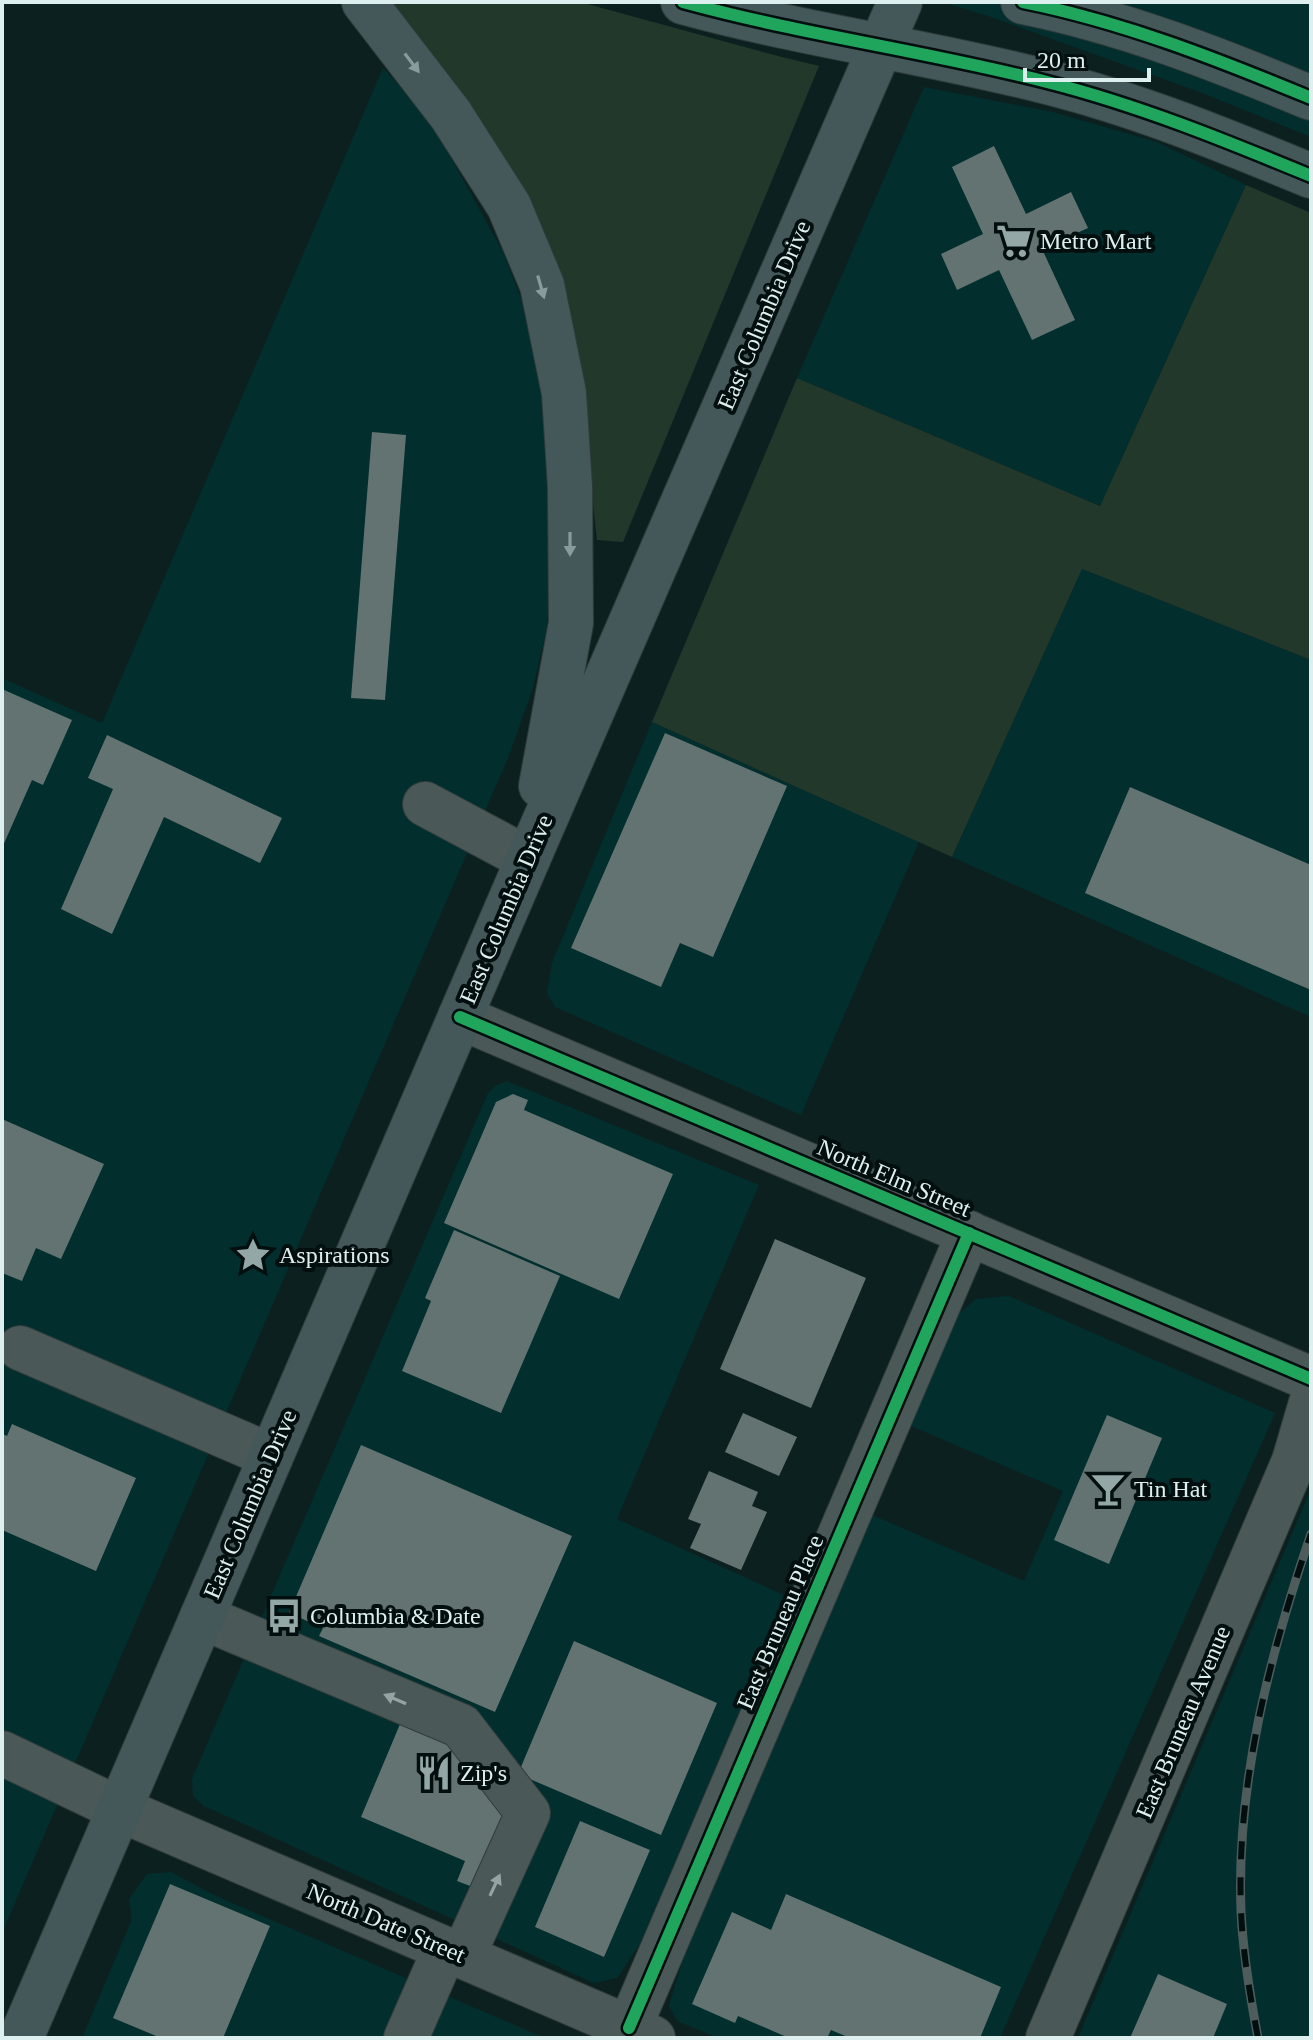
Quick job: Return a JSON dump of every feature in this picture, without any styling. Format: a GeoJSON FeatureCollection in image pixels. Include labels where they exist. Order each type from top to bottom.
{"type":"FeatureCollection","features":[{"type":"Feature","properties":{"kind":"main road"},"geometry":{"type":"LineString","coordinates":[[364,2],[451,115],[509,206],[542,285],[564,393],[570,487],[571,623],[528,859]]}},
{"type":"Feature","properties":{"kind":"main road"},"geometry":{"type":"LineString","coordinates":[[683,2],[769,24],[995,70],[1117,101],[1311,176]]}},
{"type":"Feature","properties":{"kind":"main road","name":"East Columbia Drive"},"geometry":{"type":"LineString","coordinates":[[21,2038],[900,2]]}},
{"type":"Feature","properties":{"kind":"main road"},"geometry":{"type":"LineString","coordinates":[[1023,2],[1139,32],[1311,98]]}},
{"type":"Feature","properties":{"kind":"street"},"geometry":{"type":"LineString","coordinates":[[425,804],[528,859]]}},
{"type":"Feature","properties":{"kind":"street","name":"North Elm Street"},"geometry":{"type":"LineString","coordinates":[[460,1017],[1311,1379]]}},
{"type":"Feature","properties":{"kind":"street","name":"East Bruneau Place"},"geometry":{"type":"LineString","coordinates":[[641,2033],[969,1233]]}},
{"type":"Feature","properties":{"kind":"street"},"geometry":{"type":"LineString","coordinates":[[20,1348],[271,1456]]}},
{"type":"Feature","properties":{"kind":"street","name":"East Bruneau Avenue"},"geometry":{"type":"LineString","coordinates":[[1048,2038],[1294,1461],[1311,1403]]}},
{"type":"Feature","properties":{"kind":"street"},"geometry":{"type":"LineString","coordinates":[[202,1617],[461,1726],[528,1813],[406,2038]]}},
{"type":"Feature","properties":{"kind":"street","name":"North Date Street"},"geometry":{"type":"LineString","coordinates":[[2,1753],[119,1809],[641,2033]]}},
{"type":"Feature","properties":{"kind":"shaded area"},"geometry":{"type":"Polygon","coordinates":[[[942,2],[1311,2],[1311,137],[1202,93],[942,2]]]}},
{"type":"Feature","properties":{"kind":"shaded area"},"geometry":{"type":"Polygon","coordinates":[[[383,68],[439,136],[503,252],[525,309],[552,429],[552,583],[546,632],[532,691],[508,758],[2,1933],[2,678],[102,723],[383,68]]]}},
{"type":"Feature","properties":{"kind":"shaded area"},"geometry":{"type":"Polygon","coordinates":[[[924,87],[1053,112],[1157,142],[1246,185],[1100,506],[797,378],[924,87]]]}},
{"type":"Feature","properties":{"kind":"shaded area"},"geometry":{"type":"Polygon","coordinates":[[[1082,569],[1311,660],[1311,1017],[952,857],[1082,569]]]}},
{"type":"Feature","properties":{"kind":"shaded area"},"geometry":{"type":"Polygon","coordinates":[[[652,722],[919,842],[801,1115],[555,1007],[547,993],[552,963],[652,722]]]}},
{"type":"Feature","properties":{"kind":"shaded area"},"geometry":{"type":"Polygon","coordinates":[[[507,1081],[759,1185],[617,1519],[788,1597],[641,1942],[617,1978],[594,1983],[204,1806],[193,1796],[192,1779],[488,1093],[507,1081]]]}},
{"type":"Feature","properties":{"kind":"shaded area"},"geometry":{"type":"Polygon","coordinates":[[[1009,1296],[1275,1413],[1000,2038],[718,2038],[677,2021],[669,2006],[683,1959],[870,1514],[1024,1581],[1063,1491],[911,1426],[957,1315],[976,1299],[1009,1296]]]}},
{"type":"Feature","properties":{"kind":"shaded area"},"geometry":{"type":"Polygon","coordinates":[[[1311,1489],[1311,2038],[1078,2038],[1311,1489]]]}},
{"type":"Feature","properties":{"kind":"shaded area"},"geometry":{"type":"Polygon","coordinates":[[[171,1872],[216,1896],[545,2038],[82,2038],[132,1919],[129,1899],[147,1874],[171,1872]]]}},
{"type":"Feature","properties":{"kind":"green space"},"geometry":{"type":"Polygon","coordinates":[[[384,2],[580,2],[819,66],[623,542],[597,540],[577,358],[384,2]]]}},
{"type":"Feature","properties":{"kind":"green space"},"geometry":{"type":"Polygon","coordinates":[[[1246,185],[1311,213],[1311,660],[1082,569],[952,857],[652,722],[797,378],[1100,506],[1246,185]]]}},
{"type":"Feature","properties":{"kind":"building"},"geometry":{"type":"Polygon","coordinates":[[[994,146],[1026,214],[1071,192],[1088,228],[1042,249],[1075,320],[1032,340],[999,270],[957,290],[941,254],[983,234],[952,167],[994,146]]]}},
{"type":"Feature","properties":{"kind":"building"},"geometry":{"type":"Polygon","coordinates":[[[372,432],[406,435],[385,700],[351,698],[372,432]]]}},
{"type":"Feature","properties":{"kind":"building"},"geometry":{"type":"Polygon","coordinates":[[[2,689],[72,720],[43,785],[32,780],[2,848],[2,689]]]}},
{"type":"Feature","properties":{"kind":"building"},"geometry":{"type":"Polygon","coordinates":[[[665,733],[787,786],[713,957],[680,943],[661,987],[571,948],[665,733]]]}},
{"type":"Feature","properties":{"kind":"building"},"geometry":{"type":"Polygon","coordinates":[[[107,735],[282,818],[260,863],[164,817],[112,934],[61,909],[113,789],[88,778],[107,735]]]}},
{"type":"Feature","properties":{"kind":"building"},"geometry":{"type":"Polygon","coordinates":[[[1130,787],[1311,865],[1311,990],[1085,893],[1130,787]]]}},
{"type":"Feature","properties":{"kind":"building"},"geometry":{"type":"Polygon","coordinates":[[[513,1094],[528,1100],[524,1110],[673,1174],[619,1299],[444,1223],[496,1102],[513,1094]]]}},
{"type":"Feature","properties":{"kind":"building"},"geometry":{"type":"Polygon","coordinates":[[[2,1119],[104,1164],[61,1259],[36,1248],[22,1281],[2,1273],[2,1119]]]}},
{"type":"Feature","properties":{"kind":"building"},"geometry":{"type":"Polygon","coordinates":[[[454,1230],[560,1276],[501,1413],[402,1371],[431,1301],[425,1298],[454,1230]]]}},
{"type":"Feature","properties":{"kind":"building"},"geometry":{"type":"Polygon","coordinates":[[[775,1239],[866,1278],[811,1408],[720,1369],[775,1239]]]}},
{"type":"Feature","properties":{"kind":"building"},"geometry":{"type":"Polygon","coordinates":[[[743,1413],[797,1437],[779,1476],[725,1452],[743,1413]]]}},
{"type":"Feature","properties":{"kind":"building","name":"Tin Hat"},"geometry":{"type":"Polygon","coordinates":[[[1107,1415],[1162,1438],[1109,1564],[1054,1540],[1107,1415]]]}},
{"type":"Feature","properties":{"kind":"building"},"geometry":{"type":"Polygon","coordinates":[[[12,1424],[136,1478],[96,1571],[2,1530],[2,1434],[7,1436],[12,1424]]]}},
{"type":"Feature","properties":{"kind":"building"},"geometry":{"type":"Polygon","coordinates":[[[361,1445],[572,1536],[495,1712],[319,1636],[323,1628],[289,1613],[361,1445]]]}},
{"type":"Feature","properties":{"kind":"building"},"geometry":{"type":"Polygon","coordinates":[[[709,1471],[758,1492],[752,1506],[767,1512],[741,1570],[690,1548],[701,1524],[688,1519],[709,1471]]]}},
{"type":"Feature","properties":{"kind":"building"},"geometry":{"type":"Polygon","coordinates":[[[574,1641],[717,1703],[661,1835],[518,1774],[574,1641]]]}},
{"type":"Feature","properties":{"kind":"building","name":"Zip's"},"geometry":{"type":"Polygon","coordinates":[[[403,1717],[461,1742],[514,1804],[478,1889],[457,1881],[465,1861],[361,1817],[403,1717]]]}},
{"type":"Feature","properties":{"kind":"building"},"geometry":{"type":"Polygon","coordinates":[[[580,1821],[650,1850],[604,1957],[535,1927],[580,1821]]]}},
{"type":"Feature","properties":{"kind":"building"},"geometry":{"type":"Polygon","coordinates":[[[170,1884],[270,1926],[223,2038],[161,2038],[113,2018],[170,1884]]]}},
{"type":"Feature","properties":{"kind":"building"},"geometry":{"type":"Polygon","coordinates":[[[786,1894],[1001,1987],[980,2038],[850,2038],[831,2030],[827,2038],[789,2038],[738,2016],[735,2023],[692,2004],[732,1912],[771,1930],[786,1894]]]}},
{"type":"Feature","properties":{"kind":"building"},"geometry":{"type":"Polygon","coordinates":[[[1158,1974],[1227,2004],[1213,2038],[1130,2038],[1158,1974]]]}},
{"type":"Feature","properties":{"kind":"railway"},"geometry":{"type":"LineString","coordinates":[[1258,2038],[1242,1927],[1244,1815],[1250,1767],[1270,1672],[1311,1534]]}},
{"type":"Feature","properties":{"kind":"cycle path"},"geometry":{"type":"LineString","coordinates":[[683,2],[1081,91],[1180,124],[1311,176]]}},
{"type":"Feature","properties":{"kind":"cycle path"},"geometry":{"type":"LineString","coordinates":[[1023,2],[1133,31],[1311,98]]}},
{"type":"Feature","properties":{"kind":"cycle path"},"geometry":{"type":"LineString","coordinates":[[460,1017],[1311,1379]]}},
{"type":"Feature","properties":{"kind":"cycle path"},"geometry":{"type":"LineString","coordinates":[[629,2028],[969,1233]]}},
{"type":"Feature","properties":{"kind":"place","name":"Metro Mart"},"geometry":{"type":"Point","coordinates":[1014,241]}},
{"type":"Feature","properties":{"kind":"place","name":"Aspirations"},"geometry":{"type":"Point","coordinates":[253,1255]}},
{"type":"Feature","properties":{"kind":"place","name":"Tin Hat"},"geometry":{"type":"Point","coordinates":[1108,1489]}},
{"type":"Feature","properties":{"kind":"place","name":"Columbia & Date"},"geometry":{"type":"Point","coordinates":[284,1616]}},
{"type":"Feature","properties":{"kind":"place","name":"Zip's"},"geometry":{"type":"Point","coordinates":[434,1773]}}]}
